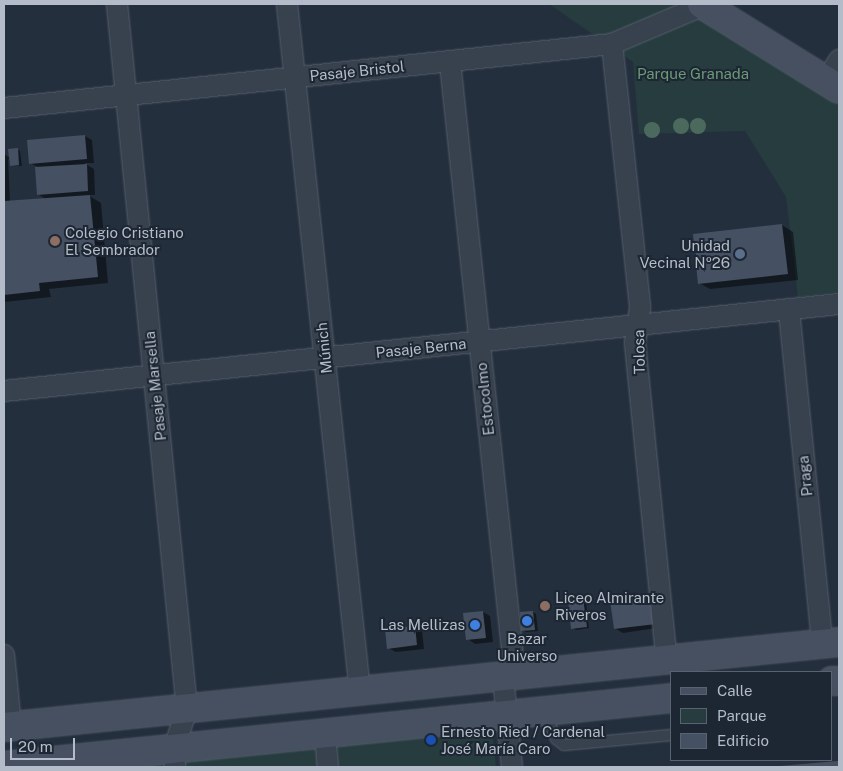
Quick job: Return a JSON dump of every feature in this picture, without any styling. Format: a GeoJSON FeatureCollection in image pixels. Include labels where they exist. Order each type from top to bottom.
{"type":"FeatureCollection","features":[{"type":"Feature","properties":{"kind":"main road"},"geometry":{"type":"LineString","coordinates":[[702,4],[835,77]]}},
{"type":"Feature","properties":{"kind":"main road"},"geometry":{"type":"LineString","coordinates":[[7,726],[509,677],[830,642]]}},
{"type":"Feature","properties":{"kind":"main road"},"geometry":{"type":"LineString","coordinates":[[13,766],[175,758],[325,734],[670,698]]}},
{"type":"Feature","properties":{"kind":"street","name":"Pasaje Marsella"},"geometry":{"type":"LineString","coordinates":[[117,4],[187,709],[175,758]]}},
{"type":"Feature","properties":{"kind":"street","name":"Múnich"},"geometry":{"type":"LineString","coordinates":[[287,4],[360,692]]}},
{"type":"Feature","properties":{"kind":"street","name":"Pasaje Bristol"},"geometry":{"type":"LineString","coordinates":[[4,108],[612,44],[702,4]]}},
{"type":"Feature","properties":{"kind":"street","name":"Tolosa"},"geometry":{"type":"LineString","coordinates":[[612,44],[640,308],[635,343],[667,660]]}},
{"type":"Feature","properties":{"kind":"street","name":"Estocolmo"},"geometry":{"type":"LineString","coordinates":[[450,62],[479,342],[509,677],[507,715],[512,767]]}},
{"type":"Feature","properties":{"kind":"street","name":"Pasaje Berna"},"geometry":{"type":"LineString","coordinates":[[4,391],[839,304]]}},
{"type":"Feature","properties":{"kind":"street","name":"Praga"},"geometry":{"type":"LineString","coordinates":[[789,310],[830,642]]}},
{"type":"Feature","properties":{"kind":"street"},"geometry":{"type":"LineString","coordinates":[[4,654],[7,726]]}},
{"type":"Feature","properties":{"kind":"street"},"geometry":{"type":"LineString","coordinates":[[325,734],[328,767]]}},
{"type":"Feature","properties":{"kind":"lane"},"geometry":{"type":"LineString","coordinates":[[544,711],[556,739],[564,745],[670,735]]}},
{"type":"Feature","properties":{"kind":"green space","name":"Parque Granada"},"geometry":{"type":"Polygon","coordinates":[[[549,4],[690,4],[839,97],[839,292],[798,297],[786,197],[745,131],[639,134],[633,62],[549,4]]]}},
{"type":"Feature","properties":{"kind":"green space"},"geometry":{"type":"Polygon","coordinates":[[[479,728],[493,737],[496,767],[80,767],[479,728]]]}},
{"type":"Feature","properties":{"kind":"building"},"geometry":{"type":"Polygon","coordinates":[[[85,135],[87,159],[29,164],[27,140],[85,135]]]}},
{"type":"Feature","properties":{"kind":"building"},"geometry":{"type":"Polygon","coordinates":[[[18,148],[19,165],[10,166],[8,149],[18,148]]]}},
{"type":"Feature","properties":{"kind":"building"},"geometry":{"type":"Polygon","coordinates":[[[87,164],[88,191],[37,195],[35,167],[87,164]]]}},
{"type":"Feature","properties":{"kind":"building"},"geometry":{"type":"Polygon","coordinates":[[[90,195],[98,277],[39,283],[40,291],[4,295],[4,201],[90,195]]]}},
{"type":"Feature","properties":{"kind":"building","name":"Unidad Vecinal Nº26"},"geometry":{"type":"Polygon","coordinates":[[[782,224],[788,274],[698,284],[693,234],[782,224]]]}},
{"type":"Feature","properties":{"kind":"building"},"geometry":{"type":"Polygon","coordinates":[[[652,594],[656,624],[614,629],[610,600],[652,594]]]}},
{"type":"Feature","properties":{"kind":"building"},"geometry":{"type":"Polygon","coordinates":[[[583,597],[587,627],[571,629],[568,599],[583,597]]]}},
{"type":"Feature","properties":{"kind":"building","name":"Las Mellizas"},"geometry":{"type":"Polygon","coordinates":[[[483,611],[486,638],[466,640],[463,613],[483,611]]]}},
{"type":"Feature","properties":{"kind":"building","name":"Bazar Universo"},"geometry":{"type":"Polygon","coordinates":[[[533,611],[535,630],[521,631],[520,612],[533,611]]]}},
{"type":"Feature","properties":{"kind":"building"},"geometry":{"type":"Polygon","coordinates":[[[415,626],[417,645],[387,649],[385,629],[415,626]]]}},
{"type":"Feature","properties":{"kind":"building"},"geometry":{"type":"Polygon","coordinates":[[[838,761],[838,767],[780,767],[780,766],[838,761]]]}},
{"type":"Feature","properties":{"kind":"place","name":"Colegio Cristiano El Sembrador"},"geometry":{"type":"Point","coordinates":[55,241]}},
{"type":"Feature","properties":{"kind":"place","name":"Unidad Vecinal Nº26"},"geometry":{"type":"Point","coordinates":[740,254]}},
{"type":"Feature","properties":{"kind":"place","name":"Liceo Almirante Riveros"},"geometry":{"type":"Point","coordinates":[545,606]}},
{"type":"Feature","properties":{"kind":"place","name":"Bazar Universo"},"geometry":{"type":"Point","coordinates":[527,621]}},
{"type":"Feature","properties":{"kind":"place","name":"Las Mellizas"},"geometry":{"type":"Point","coordinates":[475,625]}},
{"type":"Feature","properties":{"kind":"place","name":"Ernesto Ried / Cardenal José María Caro"},"geometry":{"type":"Point","coordinates":[431,740]}}]}
